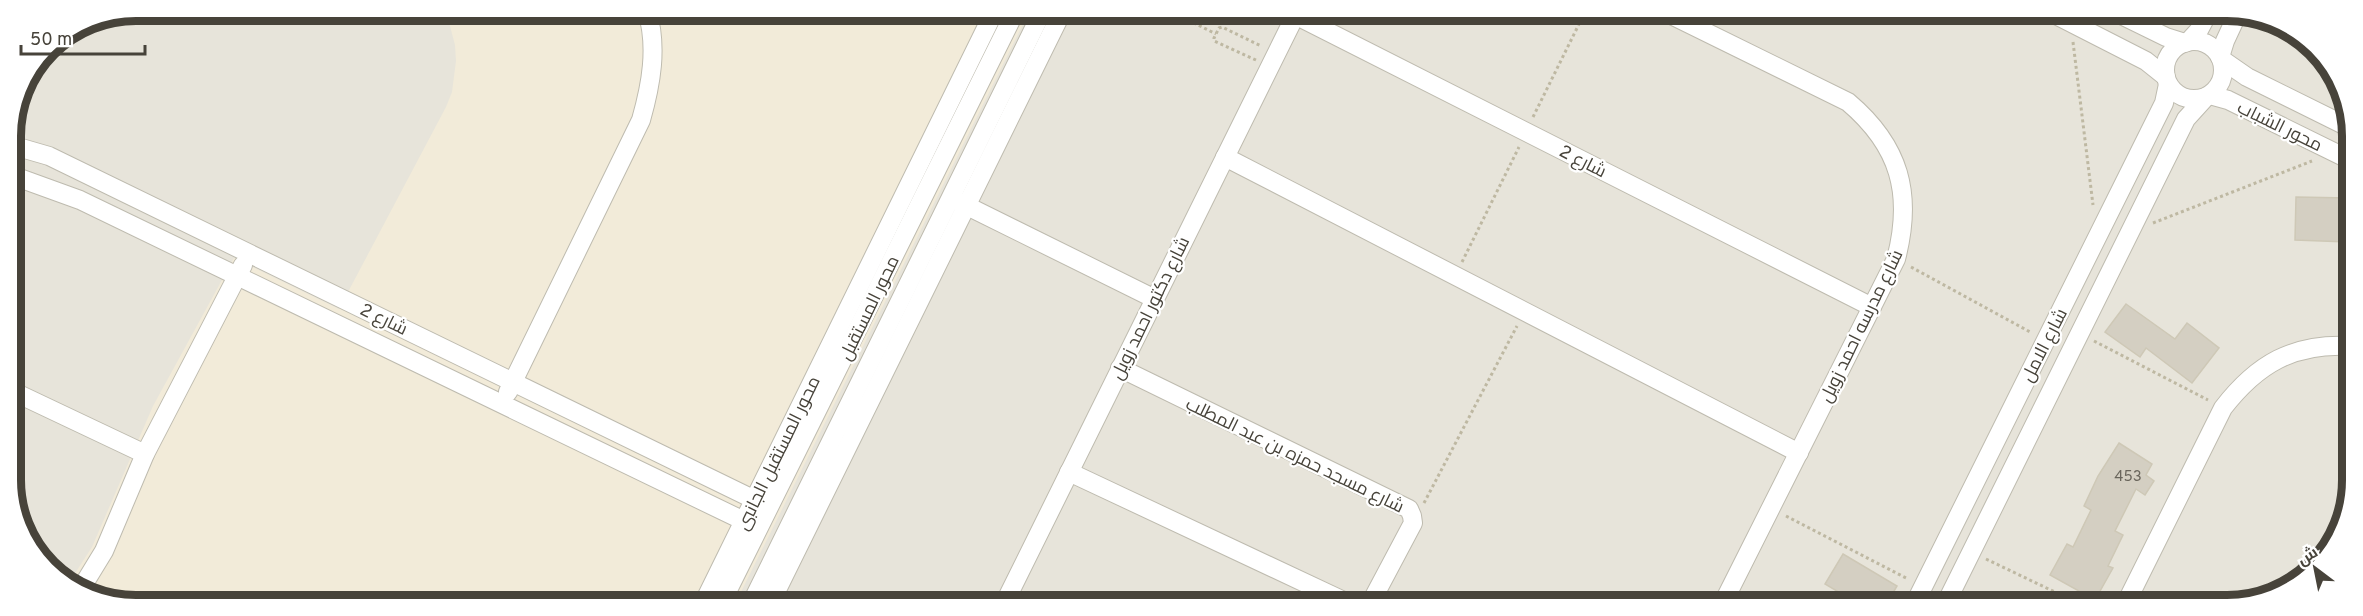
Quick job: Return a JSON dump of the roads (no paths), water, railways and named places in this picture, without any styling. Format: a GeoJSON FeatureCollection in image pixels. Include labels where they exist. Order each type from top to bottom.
{"type":"FeatureCollection","features":[{"type":"Feature","properties":{"kind":"street"},"geometry":{"type":"LineString","coordinates":[[502,404],[641,120],[652,69],[652,42],[649,21]]}},
{"type":"Feature","properties":{"kind":"street","name":"محور المستقبل الجانبى"},"geometry":{"type":"LineString","coordinates":[[707,595],[990,21]]}},
{"type":"Feature","properties":{"kind":"street","name":"محور المستقبل"},"geometry":{"type":"LineString","coordinates":[[725,595],[1012,21]]}},
{"type":"Feature","properties":{"kind":"street","name":"محور المستقبل"},"geometry":{"type":"LineString","coordinates":[[755,595],[1038,21]]}},
{"type":"Feature","properties":{"kind":"street"},"geometry":{"type":"LineString","coordinates":[[774,595],[1058,21]]}},
{"type":"Feature","properties":{"kind":"street","name":"شارع دكتور احمد زويل"},"geometry":{"type":"LineString","coordinates":[[1008,595],[1292,21]]}},
{"type":"Feature","properties":{"kind":"street","name":"شارع 2"},"geometry":{"type":"LineString","coordinates":[[1310,21],[1872,307]]}},
{"type":"Feature","properties":{"kind":"street","name":"شارع مدرسه احمد زويل"},"geometry":{"type":"LineString","coordinates":[[1683,21],[1848,102],[1865,116],[1890,151],[1898,171],[1905,214],[1903,235],[1896,259],[1727,595]]}},
{"type":"Feature","properties":{"kind":"street"},"geometry":{"type":"LineString","coordinates":[[2069,21],[2146,61],[2178,95],[2192,99],[2208,96],[2221,83],[2223,67],[2221,58],[2234,21]]}},
{"type":"Feature","properties":{"kind":"street"},"geometry":{"type":"LineString","coordinates":[[2133,21],[2166,37],[2206,44],[2221,58]]}},
{"type":"Feature","properties":{"kind":"street"},"geometry":{"type":"LineString","coordinates":[[2167,81],[2168,57],[2199,30],[2204,21]]}},
{"type":"Feature","properties":{"kind":"street","name":"محور الشباب"},"geometry":{"type":"LineString","coordinates":[[2221,58],[2247,77],[2341,124]]}},
{"type":"Feature","properties":{"kind":"street","name":"شارع الامل"},"geometry":{"type":"LineString","coordinates":[[1919,595],[2164,103],[2167,81]]}},
{"type":"Feature","properties":{"kind":"street","name":"محور الشباب"},"geometry":{"type":"LineString","coordinates":[[2208,96],[2228,100],[2342,156]]}},
{"type":"Feature","properties":{"kind":"street","name":"شارع الامل"},"geometry":{"type":"LineString","coordinates":[[1950,595],[2187,118],[2208,96]]}},
{"type":"Feature","properties":{"kind":"street","name":"شارع 2"},"geometry":{"type":"LineString","coordinates":[[21,148],[49,156],[755,500]]}},
{"type":"Feature","properties":{"kind":"street"},"geometry":{"type":"LineString","coordinates":[[1225,157],[1799,453]]}},
{"type":"Feature","properties":{"kind":"street","name":"شارع 2"},"geometry":{"type":"LineString","coordinates":[[21,179],[80,200],[744,521]]}},
{"type":"Feature","properties":{"kind":"street"},"geometry":{"type":"LineString","coordinates":[[929,187],[1155,299]]}},
{"type":"Feature","properties":{"kind":"street"},"geometry":{"type":"LineString","coordinates":[[85,583],[104,551],[145,454],[248,254]]}},
{"type":"Feature","properties":{"kind":"street"},"geometry":{"type":"LineString","coordinates":[[2130,595],[2223,408],[2238,388],[2251,376],[2280,358],[2304,349],[2342,346]]}},
{"type":"Feature","properties":{"kind":"street","name":"شارع مسجد حمزه بن عبد المطلب"},"geometry":{"type":"LineString","coordinates":[[1120,369],[1403,505],[1411,513],[1413,523],[1375,595]]}},
{"type":"Feature","properties":{"kind":"street"},"geometry":{"type":"LineString","coordinates":[[21,395],[145,454]]}},
{"type":"Feature","properties":{"kind":"street"},"geometry":{"type":"LineString","coordinates":[[1069,472],[1331,595]]}}]}
